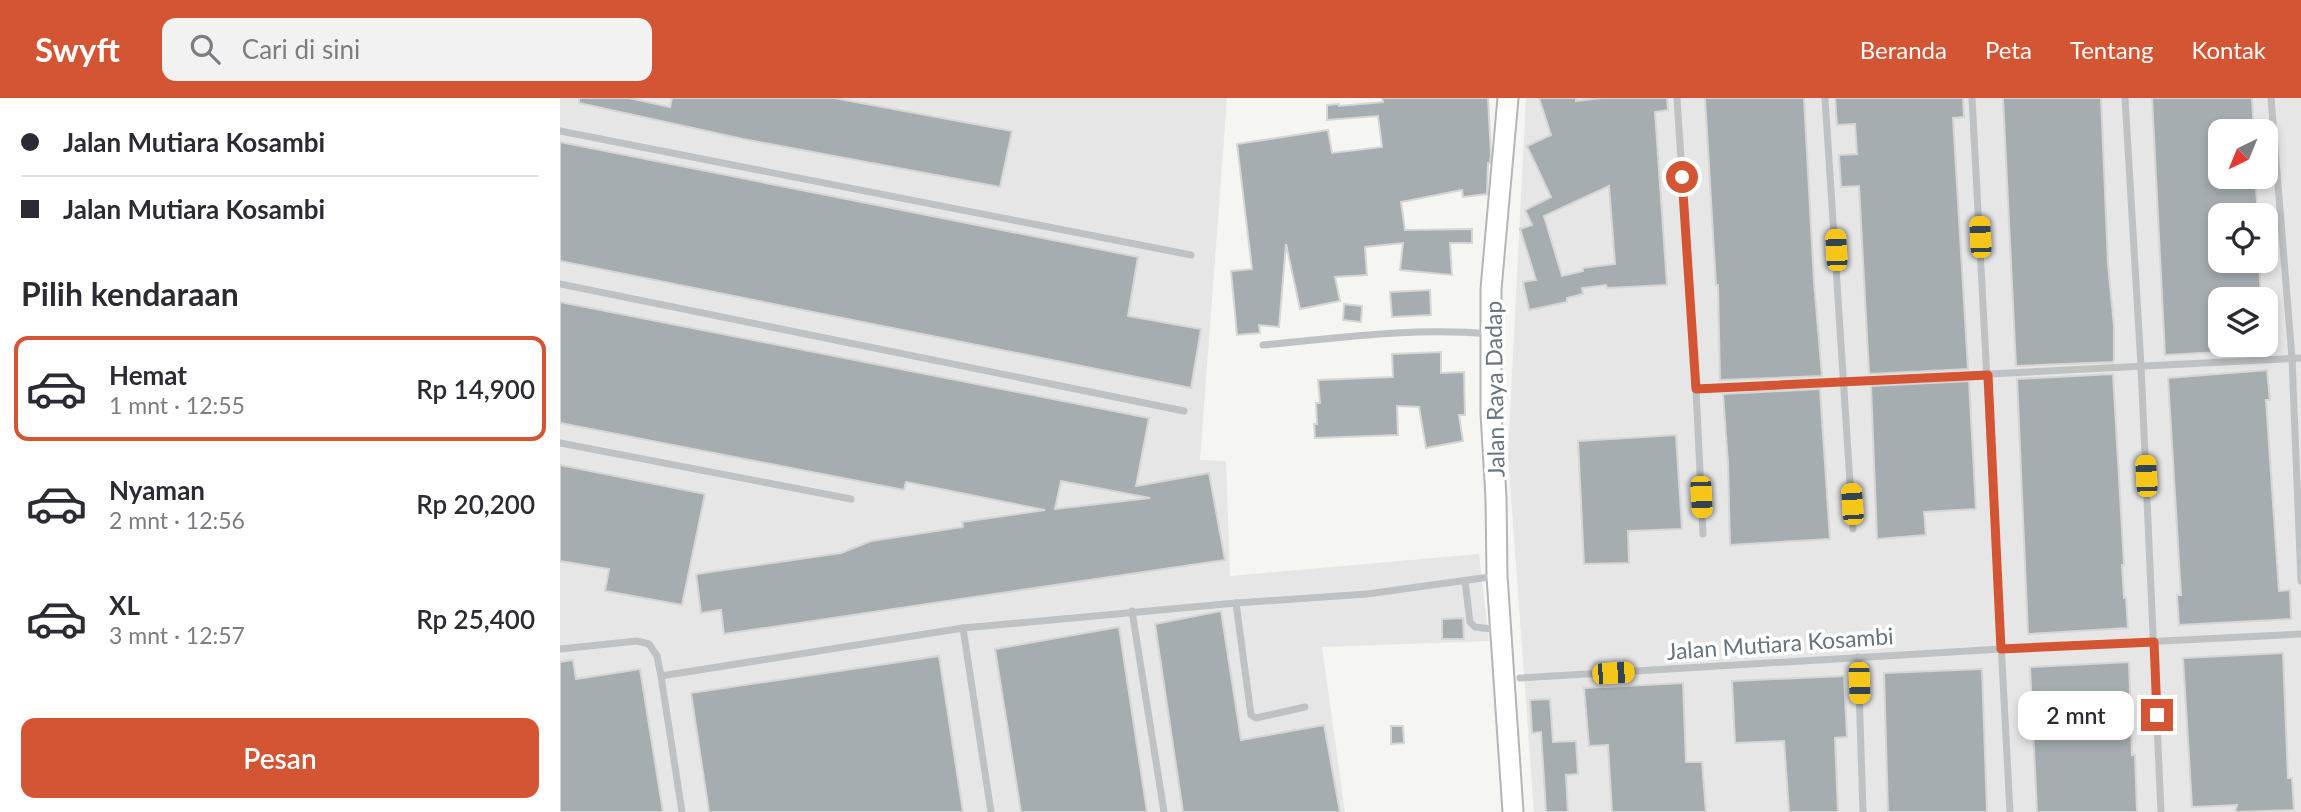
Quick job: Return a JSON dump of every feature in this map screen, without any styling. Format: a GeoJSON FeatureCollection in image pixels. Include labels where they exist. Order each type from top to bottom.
{"type":"FeatureCollection","features":[{"type":"Feature","properties":{"kind":"main road","name":"Jalan Raya Dadap"},"geometry":{"type":"LineString","coordinates":[[1508,98],[1491,289],[1491,413],[1501,630],[1512,679],[1513,812]]}},
{"type":"Feature","properties":{"kind":"lane"},"geometry":{"type":"LineString","coordinates":[[1677,98],[1703,534]]}},
{"type":"Feature","properties":{"kind":"lane"},"geometry":{"type":"LineString","coordinates":[[1825,98],[1853,529]]}},
{"type":"Feature","properties":{"kind":"lane"},"geometry":{"type":"LineString","coordinates":[[1972,98],[2010,812]]}},
{"type":"Feature","properties":{"kind":"lane"},"geometry":{"type":"LineString","coordinates":[[2124,98],[2141,366],[2161,812]]}},
{"type":"Feature","properties":{"kind":"lane"},"geometry":{"type":"LineString","coordinates":[[2272,98],[2292,358],[2301,581]]}},
{"type":"Feature","properties":{"kind":"lane"},"geometry":{"type":"LineString","coordinates":[[560,131],[1191,255]]}},
{"type":"Feature","properties":{"kind":"lane"},"geometry":{"type":"LineString","coordinates":[[560,284],[1184,411]]}},
{"type":"Feature","properties":{"kind":"lane"},"geometry":{"type":"LineString","coordinates":[[1263,345],[1418,332],[1492,335]]}},
{"type":"Feature","properties":{"kind":"lane"},"geometry":{"type":"LineString","coordinates":[[1696,389],[2301,358]]}},
{"type":"Feature","properties":{"kind":"lane"},"geometry":{"type":"LineString","coordinates":[[560,443],[851,499]]}},
{"type":"Feature","properties":{"kind":"lane"},"geometry":{"type":"LineString","coordinates":[[661,676],[963,628],[1132,611],[1367,594],[1497,576]]}},
{"type":"Feature","properties":{"kind":"lane"},"geometry":{"type":"LineString","coordinates":[[1465,580],[1472,625],[1501,630]]}},
{"type":"Feature","properties":{"kind":"lane"},"geometry":{"type":"LineString","coordinates":[[1236,603],[1251,715],[1256,718],[1305,707]]}},
{"type":"Feature","properties":{"kind":"lane"},"geometry":{"type":"LineString","coordinates":[[1132,611],[1164,812]]}},
{"type":"Feature","properties":{"kind":"lane"},"geometry":{"type":"LineString","coordinates":[[963,628],[991,812]]}},
{"type":"Feature","properties":{"kind":"lane","name":"Jalan Mutiara Kosambi"},"geometry":{"type":"LineString","coordinates":[[1512,679],[1858,657],[2301,634]]}},
{"type":"Feature","properties":{"kind":"lane"},"geometry":{"type":"LineString","coordinates":[[560,649],[637,642],[649,644],[657,656],[661,676],[682,812]]}},
{"type":"Feature","properties":{"kind":"lane"},"geometry":{"type":"LineString","coordinates":[[1858,657],[1863,812]]}},
{"type":"Feature","properties":{"kind":"shaded area"},"geometry":{"type":"Polygon","coordinates":[[[560,98],[1227,98],[1200,460],[1226,461],[1230,576],[1479,554],[1489,641],[1322,647],[1345,812],[560,812],[560,98]]]}},
{"type":"Feature","properties":{"kind":"shaded area"},"geometry":{"type":"Polygon","coordinates":[[[1526,98],[2301,98],[2301,812],[1534,812],[1508,454],[1526,98]]]}},
{"type":"Feature","properties":{"kind":"building"},"geometry":{"type":"Polygon","coordinates":[[[579,98],[629,98],[670,107],[672,98],[834,98],[1012,131],[1000,187],[743,139],[579,103],[579,98]]]}},
{"type":"Feature","properties":{"kind":"building"},"geometry":{"type":"Polygon","coordinates":[[[1382,98],[1488,98],[1491,155],[1488,163],[1487,194],[1463,197],[1462,190],[1401,202],[1405,230],[1472,229],[1472,243],[1450,243],[1452,275],[1400,270],[1403,243],[1365,247],[1367,275],[1335,277],[1340,301],[1300,309],[1286,244],[1279,327],[1259,325],[1260,333],[1237,335],[1231,271],[1252,269],[1237,144],[1328,130],[1332,153],[1382,147],[1378,116],[1327,120],[1327,105],[1383,102],[1382,98]]]}},
{"type":"Feature","properties":{"kind":"building"},"geometry":{"type":"Polygon","coordinates":[[[1539,98],[1576,98],[1576,101],[1602,98],[1667,98],[1668,110],[1655,112],[1667,285],[1607,288],[1606,285],[1582,288],[1583,294],[1567,298],[1567,302],[1529,310],[1523,282],[1536,280],[1520,229],[1532,225],[1525,210],[1551,197],[1527,146],[1551,135],[1539,98]],[[1609,186],[1544,216],[1562,276],[1583,271],[1583,268],[1615,264],[1609,186]]]}},
{"type":"Feature","properties":{"kind":"building"},"geometry":{"type":"Polygon","coordinates":[[[1705,98],[1804,98],[1822,376],[1720,380],[1718,285],[1705,98]]]}},
{"type":"Feature","properties":{"kind":"building"},"geometry":{"type":"Polygon","coordinates":[[[1835,98],[1963,98],[1964,117],[1953,118],[1968,369],[1869,372],[1859,186],[1841,187],[1839,155],[1857,154],[1855,124],[1837,125],[1835,98]]]}},
{"type":"Feature","properties":{"kind":"building"},"geometry":{"type":"Polygon","coordinates":[[[2003,98],[2101,98],[2108,264],[2114,327],[2113,362],[2016,366],[2003,98]]]}},
{"type":"Feature","properties":{"kind":"building"},"geometry":{"type":"Polygon","coordinates":[[[2152,98],[2252,98],[2253,119],[2208,119],[2208,189],[2256,189],[2257,203],[2208,203],[2208,273],[2260,273],[2260,287],[2208,287],[2208,353],[2165,355],[2152,98]]]}},
{"type":"Feature","properties":{"kind":"building"},"geometry":{"type":"Polygon","coordinates":[[[560,142],[1138,257],[1128,316],[1201,329],[1191,388],[560,261],[560,142]]]}},
{"type":"Feature","properties":{"kind":"building"},"geometry":{"type":"Polygon","coordinates":[[[1430,290],[1431,315],[1392,317],[1390,292],[1430,290]]]}},
{"type":"Feature","properties":{"kind":"building"},"geometry":{"type":"Polygon","coordinates":[[[560,302],[1149,418],[1136,486],[1209,473],[1225,560],[724,634],[721,610],[701,613],[696,574],[841,553],[871,541],[963,527],[962,522],[1045,510],[906,482],[904,490],[560,423],[560,302]],[[1061,481],[1055,509],[1150,498],[1061,481]]]}},
{"type":"Feature","properties":{"kind":"building"},"geometry":{"type":"Polygon","coordinates":[[[1344,304],[1362,306],[1361,322],[1343,320],[1344,304]]]}},
{"type":"Feature","properties":{"kind":"building"},"geometry":{"type":"Polygon","coordinates":[[[1441,352],[1441,373],[1464,372],[1465,415],[1459,415],[1463,441],[1426,448],[1419,407],[1397,406],[1398,435],[1315,438],[1316,403],[1320,403],[1318,380],[1393,377],[1392,354],[1441,352]]]}},
{"type":"Feature","properties":{"kind":"building"},"geometry":{"type":"Polygon","coordinates":[[[2267,370],[2270,400],[2266,400],[2279,591],[2290,590],[2291,619],[2179,625],[2177,595],[2181,595],[2168,378],[2267,370]]]}},
{"type":"Feature","properties":{"kind":"building"},"geometry":{"type":"Polygon","coordinates":[[[2113,374],[2122,565],[2128,628],[2028,634],[2017,379],[2113,374]]]}},
{"type":"Feature","properties":{"kind":"building"},"geometry":{"type":"Polygon","coordinates":[[[1969,381],[1976,509],[1924,512],[1926,535],[1877,539],[1871,386],[1969,381]]]}},
{"type":"Feature","properties":{"kind":"building"},"geometry":{"type":"Polygon","coordinates":[[[1820,389],[1830,539],[1730,545],[1723,394],[1820,389]]]}},
{"type":"Feature","properties":{"kind":"building"},"geometry":{"type":"Polygon","coordinates":[[[1676,435],[1682,529],[1628,531],[1629,563],[1584,564],[1578,441],[1676,435]]]}},
{"type":"Feature","properties":{"kind":"building"},"geometry":{"type":"Polygon","coordinates":[[[560,465],[705,494],[682,605],[605,591],[609,569],[560,561],[560,465]]]}},
{"type":"Feature","properties":{"kind":"building"},"geometry":{"type":"Polygon","coordinates":[[[1221,611],[1241,740],[1324,725],[1340,812],[1183,812],[1155,624],[1221,611]]]}},
{"type":"Feature","properties":{"kind":"building"},"geometry":{"type":"Polygon","coordinates":[[[1463,618],[1464,639],[1442,639],[1442,619],[1463,618]]]}},
{"type":"Feature","properties":{"kind":"building"},"geometry":{"type":"Polygon","coordinates":[[[1119,627],[1147,812],[1021,812],[995,649],[1119,627]]]}},
{"type":"Feature","properties":{"kind":"building"},"geometry":{"type":"Polygon","coordinates":[[[2283,653],[2288,778],[2292,778],[2294,810],[2235,812],[2237,805],[2192,807],[2183,658],[2283,653]]]}},
{"type":"Feature","properties":{"kind":"building"},"geometry":{"type":"Polygon","coordinates":[[[939,656],[963,812],[709,812],[691,693],[939,656]]]}},
{"type":"Feature","properties":{"kind":"building"},"geometry":{"type":"Polygon","coordinates":[[[573,660],[576,679],[640,669],[663,812],[560,812],[560,662],[573,660]]]}},
{"type":"Feature","properties":{"kind":"building"},"geometry":{"type":"Polygon","coordinates":[[[2129,662],[2137,812],[2037,812],[2030,667],[2129,662]]]}},
{"type":"Feature","properties":{"kind":"building"},"geometry":{"type":"Polygon","coordinates":[[[1982,669],[1987,812],[1888,812],[1884,673],[1982,669]]]}},
{"type":"Feature","properties":{"kind":"building"},"geometry":{"type":"Polygon","coordinates":[[[1844,676],[1847,737],[1835,738],[1838,812],[1789,812],[1784,741],[1735,743],[1732,681],[1844,676]]]}},
{"type":"Feature","properties":{"kind":"building"},"geometry":{"type":"Polygon","coordinates":[[[1683,683],[1686,762],[1702,762],[1706,812],[1612,812],[1608,745],[1589,746],[1584,688],[1683,683]]]}},
{"type":"Feature","properties":{"kind":"building"},"geometry":{"type":"Polygon","coordinates":[[[1550,699],[1553,742],[1576,741],[1578,774],[1566,775],[1568,812],[1546,812],[1541,732],[1532,733],[1530,700],[1550,699]]]}},
{"type":"Feature","properties":{"kind":"building"},"geometry":{"type":"Polygon","coordinates":[[[1391,726],[1403,726],[1404,743],[1391,744],[1391,726]]]}},
{"type":"Feature","properties":{"kind":"route"},"geometry":{"type":"LineString","coordinates":[[1682,177],[1696,389],[1988,375],[2001,649],[2154,642],[2157,715]]}}]}
